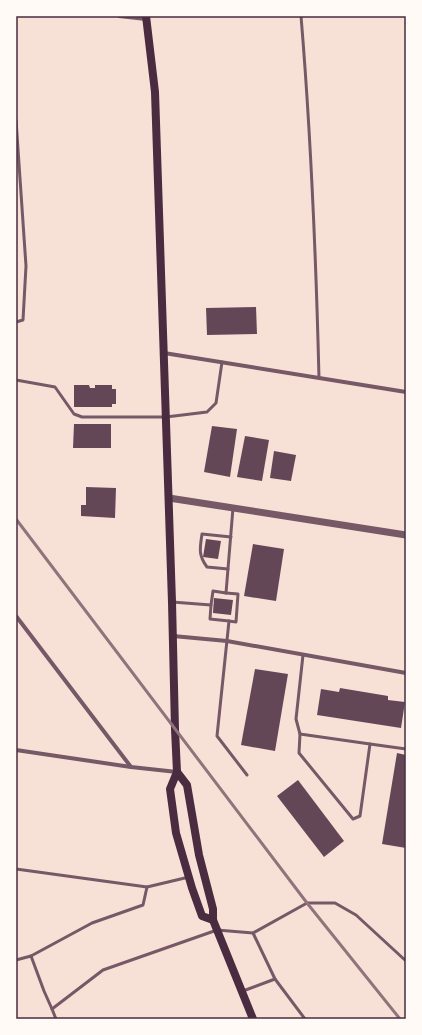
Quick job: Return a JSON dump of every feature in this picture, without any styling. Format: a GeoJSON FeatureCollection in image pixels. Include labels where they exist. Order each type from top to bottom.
{"type":"FeatureCollection","features":[{"type":"Feature","properties":{"kind":"main road"},"geometry":{"type":"LineString","coordinates":[[146,18],[155,92],[169,498],[177,772],[170,789],[176,833],[188,878],[202,916],[213,920]]}},
{"type":"Feature","properties":{"kind":"main road"},"geometry":{"type":"LineString","coordinates":[[177,772],[187,786],[199,855],[213,909],[213,920],[253,1019]]}},
{"type":"Feature","properties":{"kind":"street"},"geometry":{"type":"LineString","coordinates":[[119,16],[146,18]]}},
{"type":"Feature","properties":{"kind":"street"},"geometry":{"type":"LineString","coordinates":[[164,353],[406,392]]}},
{"type":"Feature","properties":{"kind":"street"},"geometry":{"type":"LineString","coordinates":[[169,498],[406,535]]}},
{"type":"Feature","properties":{"kind":"street"},"geometry":{"type":"LineString","coordinates":[[16,616],[131,767]]}},
{"type":"Feature","properties":{"kind":"street"},"geometry":{"type":"LineString","coordinates":[[172,636],[227,640],[406,673]]}},
{"type":"Feature","properties":{"kind":"street"},"geometry":{"type":"LineString","coordinates":[[16,750],[131,767],[177,772]]}},
{"type":"Feature","properties":{"kind":"lane"},"geometry":{"type":"LineString","coordinates":[[301,16],[308,107],[316,266],[319,378]]}},
{"type":"Feature","properties":{"kind":"lane"},"geometry":{"type":"LineString","coordinates":[[16,120],[26,266],[23,320],[16,322]]}},
{"type":"Feature","properties":{"kind":"lane"},"geometry":{"type":"LineString","coordinates":[[16,380],[55,387],[74,414],[82,417],[166,417],[207,412],[216,403],[222,362]]}},
{"type":"Feature","properties":{"kind":"lane"},"geometry":{"type":"LineString","coordinates":[[226,593],[233,508]]}},
{"type":"Feature","properties":{"kind":"lane"},"geometry":{"type":"LineString","coordinates":[[228,569],[207,567],[200,554],[200,547],[202,534],[231,536]]}},
{"type":"Feature","properties":{"kind":"lane"},"geometry":{"type":"LineString","coordinates":[[213,591],[226,593],[238,594],[236,622],[210,619],[213,591]]}},
{"type":"Feature","properties":{"kind":"lane"},"geometry":{"type":"LineString","coordinates":[[172,602],[211,604]]}},
{"type":"Feature","properties":{"kind":"lane"},"geometry":{"type":"LineString","coordinates":[[229,621],[216,736],[247,775]]}},
{"type":"Feature","properties":{"kind":"lane"},"geometry":{"type":"LineString","coordinates":[[303,655],[296,719],[300,734],[299,753],[353,819],[360,816],[370,744]]}},
{"type":"Feature","properties":{"kind":"lane"},"geometry":{"type":"LineString","coordinates":[[300,734],[406,749]]}},
{"type":"Feature","properties":{"kind":"lane"},"geometry":{"type":"LineString","coordinates":[[16,868],[147,887],[188,878]]}},
{"type":"Feature","properties":{"kind":"lane"},"geometry":{"type":"LineString","coordinates":[[16,960],[31,956],[92,923],[143,905],[147,887]]}},
{"type":"Feature","properties":{"kind":"lane"},"geometry":{"type":"LineString","coordinates":[[52,1009],[103,970],[217,930],[253,933],[307,903],[335,903],[356,915],[406,961]]}},
{"type":"Feature","properties":{"kind":"lane"},"geometry":{"type":"LineString","coordinates":[[253,933],[275,979],[305,1019]]}},
{"type":"Feature","properties":{"kind":"lane"},"geometry":{"type":"LineString","coordinates":[[31,956],[56,1019]]}},
{"type":"Feature","properties":{"kind":"lane"},"geometry":{"type":"LineString","coordinates":[[242,991],[275,979]]}},
{"type":"Feature","properties":{"kind":"building"},"geometry":{"type":"Polygon","coordinates":[[[256,307],[257,334],[207,335],[206,308],[256,307]]]}},
{"type":"Feature","properties":{"kind":"building"},"geometry":{"type":"Polygon","coordinates":[[[74,385],[89,385],[90,388],[95,388],[95,385],[112,385],[112,389],[116,389],[116,404],[112,404],[112,407],[74,407],[74,385]]]}},
{"type":"Feature","properties":{"kind":"building"},"geometry":{"type":"Polygon","coordinates":[[[74,424],[111,424],[111,448],[73,448],[74,424]]]}},
{"type":"Feature","properties":{"kind":"building"},"geometry":{"type":"Polygon","coordinates":[[[212,426],[237,429],[230,477],[204,472],[212,426]]]}},
{"type":"Feature","properties":{"kind":"building"},"geometry":{"type":"Polygon","coordinates":[[[245,436],[269,440],[262,481],[237,477],[245,436]]]}},
{"type":"Feature","properties":{"kind":"building"},"geometry":{"type":"Polygon","coordinates":[[[274,451],[296,455],[291,481],[270,478],[274,451]]]}},
{"type":"Feature","properties":{"kind":"building"},"geometry":{"type":"Polygon","coordinates":[[[86,487],[116,488],[115,518],[81,516],[81,505],[86,505],[86,487]]]}},
{"type":"Feature","properties":{"kind":"building"},"geometry":{"type":"Polygon","coordinates":[[[206,539],[221,541],[218,559],[203,557],[206,539]]]}},
{"type":"Feature","properties":{"kind":"building"},"geometry":{"type":"Polygon","coordinates":[[[253,544],[284,549],[276,601],[244,596],[253,544]]]}},
{"type":"Feature","properties":{"kind":"building"},"geometry":{"type":"Polygon","coordinates":[[[214,598],[233,600],[231,615],[213,613],[214,598]]]}},
{"type":"Feature","properties":{"kind":"building"},"geometry":{"type":"Polygon","coordinates":[[[255,669],[288,674],[275,751],[241,745],[255,669]]]}},
{"type":"Feature","properties":{"kind":"building"},"geometry":{"type":"Polygon","coordinates":[[[340,688],[388,696],[388,700],[405,702],[401,728],[317,715],[321,689],[339,692],[340,688]]]}},
{"type":"Feature","properties":{"kind":"building"},"geometry":{"type":"Polygon","coordinates":[[[397,753],[406,755],[406,848],[382,844],[397,753]]]}},
{"type":"Feature","properties":{"kind":"building"},"geometry":{"type":"Polygon","coordinates":[[[298,780],[344,841],[324,857],[277,796],[298,780]]]}},
{"type":"Feature","properties":{"kind":"railway"},"geometry":{"type":"LineString","coordinates":[[16,519],[307,903],[400,1019]]}}]}
